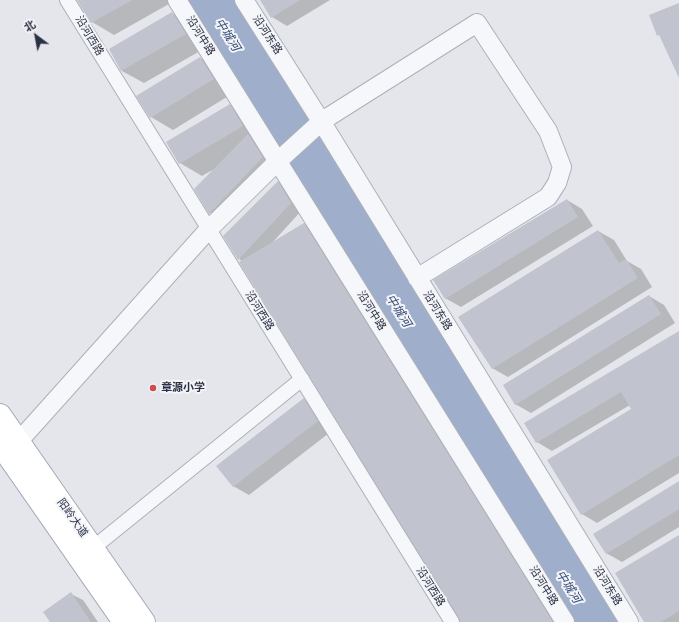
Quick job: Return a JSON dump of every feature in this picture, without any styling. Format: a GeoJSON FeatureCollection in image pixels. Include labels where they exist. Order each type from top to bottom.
{"type":"FeatureCollection","features":[{"type":"Feature","properties":{"kind":"main road","name":"阳岭大道"},"geometry":{"type":"LineString","coordinates":[[0,415],[6,450],[124,622]]}},
{"type":"Feature","properties":{"kind":"main road","name":"阳岭大道"},"geometry":{"type":"LineString","coordinates":[[6,450],[93,548],[144,622]]}},
{"type":"Feature","properties":{"kind":"street","name":"沿河西路"},"geometry":{"type":"LineString","coordinates":[[68,0],[208,230],[452,622]]}},
{"type":"Feature","properties":{"kind":"street","name":"沿河中路"},"geometry":{"type":"LineString","coordinates":[[177,0],[282,157],[565,622]]}},
{"type":"Feature","properties":{"kind":"street","name":"沿河东路"},"geometry":{"type":"LineString","coordinates":[[244,0],[316,127],[417,278],[630,622]]}},
{"type":"Feature","properties":{"kind":"street"},"geometry":{"type":"LineString","coordinates":[[6,450],[208,230],[282,157],[316,127],[477,23],[548,131],[562,167],[557,184],[548,197],[417,278]]}},
{"type":"Feature","properties":{"kind":"street"},"geometry":{"type":"LineString","coordinates":[[93,548],[302,379]]}},
{"type":"Feature","properties":{"kind":"building"},"geometry":{"type":"Polygon","coordinates":[[[77,0],[132,0],[91,23],[77,0]]]}},
{"type":"Feature","properties":{"kind":"building"},"geometry":{"type":"Polygon","coordinates":[[[260,0],[300,0],[271,18],[260,0]]]}},
{"type":"Feature","properties":{"kind":"building"},"geometry":{"type":"Polygon","coordinates":[[[679,3],[679,78],[659,35],[657,36],[649,15],[679,3]]]}},
{"type":"Feature","properties":{"kind":"building"},"geometry":{"type":"Polygon","coordinates":[[[172,12],[186,34],[121,71],[109,49],[172,12]]]}},
{"type":"Feature","properties":{"kind":"building"},"geometry":{"type":"Polygon","coordinates":[[[200,57],[214,79],[150,118],[136,96],[200,57]]]}},
{"type":"Feature","properties":{"kind":"building"},"geometry":{"type":"Polygon","coordinates":[[[230,104],[243,126],[179,164],[166,142],[230,104]]]}},
{"type":"Feature","properties":{"kind":"building"},"geometry":{"type":"Polygon","coordinates":[[[248,134],[263,157],[209,214],[194,189],[248,134]]]}},
{"type":"Feature","properties":{"kind":"building"},"geometry":{"type":"Polygon","coordinates":[[[278,181],[291,203],[238,260],[223,236],[278,181]]]}},
{"type":"Feature","properties":{"kind":"building"},"geometry":{"type":"Polygon","coordinates":[[[567,199],[578,217],[445,299],[433,280],[567,199]]]}},
{"type":"Feature","properties":{"kind":"building"},"geometry":{"type":"Polygon","coordinates":[[[304,223],[553,622],[460,622],[239,262],[304,223]]]}},
{"type":"Feature","properties":{"kind":"building"},"geometry":{"type":"Polygon","coordinates":[[[598,230],[619,263],[626,259],[638,278],[492,369],[458,317],[598,230]]]}},
{"type":"Feature","properties":{"kind":"building"},"geometry":{"type":"Polygon","coordinates":[[[649,295],[661,314],[515,405],[503,385],[649,295]]]}},
{"type":"Feature","properties":{"kind":"building"},"geometry":{"type":"Polygon","coordinates":[[[679,331],[679,455],[581,515],[547,460],[631,409],[621,392],[536,443],[524,423],[679,331]]]}},
{"type":"Feature","properties":{"kind":"building"},"geometry":{"type":"Polygon","coordinates":[[[304,398],[318,421],[233,487],[216,466],[304,398]]]}},
{"type":"Feature","properties":{"kind":"building"},"geometry":{"type":"Polygon","coordinates":[[[679,481],[679,509],[606,554],[593,534],[679,481]]]}},
{"type":"Feature","properties":{"kind":"building"},"geometry":{"type":"Polygon","coordinates":[[[679,535],[679,611],[661,622],[644,622],[615,573],[679,535]]]}},
{"type":"Feature","properties":{"kind":"building"},"geometry":{"type":"Polygon","coordinates":[[[71,592],[91,622],[50,622],[43,612],[71,592]]]}},
{"type":"Feature","properties":{"kind":"waterway","name":"中城河"},"geometry":{"type":"LineString","coordinates":[[199,0],[583,622]]}},
{"type":"Feature","properties":{"kind":"waterway","name":"中城河"},"geometry":{"type":"LineString","coordinates":[[221,0],[606,622]]}},
{"type":"Feature","properties":{"kind":"place","name":"章源小学"},"geometry":{"type":"Point","coordinates":[153,388]}}]}
